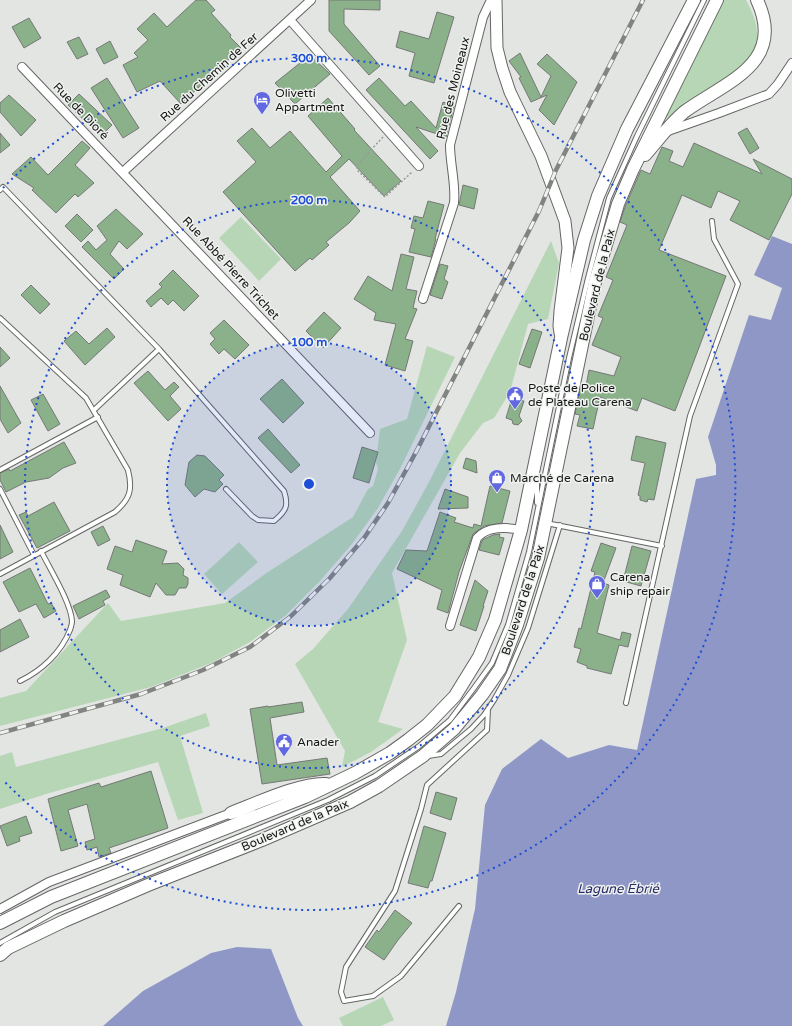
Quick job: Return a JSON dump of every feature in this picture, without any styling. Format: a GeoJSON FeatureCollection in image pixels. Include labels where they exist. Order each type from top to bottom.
{"type":"FeatureCollection","features":[{"type":"Feature","properties":{"kind":"main road"},"geometry":{"type":"LineString","coordinates":[[496,0],[497,48],[502,68],[510,92],[541,156],[565,221],[568,248],[560,311],[559,326],[561,338]]}},
{"type":"Feature","properties":{"kind":"main road","name":"Boulevard de la Paix"},"geometry":{"type":"LineString","coordinates":[[0,923],[51,897],[304,797],[355,773],[390,753],[427,725],[454,696],[479,657],[495,620],[541,466],[538,452],[561,338],[584,240],[598,196],[627,129],[694,0]]}},
{"type":"Feature","properties":{"kind":"main road","name":"Boulevard de la Paix"},"geometry":{"type":"LineString","coordinates":[[3,949],[148,885],[262,840],[350,802],[379,786],[424,756],[454,729],[482,695],[500,669],[517,625],[538,558],[595,282],[618,204],[676,79],[717,0]]}},
{"type":"Feature","properties":{"kind":"main road"},"geometry":{"type":"LineString","coordinates":[[633,169],[669,126],[684,113],[743,73],[758,56],[762,50],[765,36],[765,21],[757,0]]}},
{"type":"Feature","properties":{"kind":"main road"},"geometry":{"type":"LineString","coordinates":[[231,813],[280,794],[310,785],[319,783],[329,784]]}},
{"type":"Feature","properties":{"kind":"main road"},"geometry":{"type":"LineString","coordinates":[[0,959],[3,949]]}},
{"type":"Feature","properties":{"kind":"street","name":"Rue du Chemin de Fer"},"geometry":{"type":"LineString","coordinates":[[123,172],[311,0]]}},
{"type":"Feature","properties":{"kind":"street","name":"Rue des Moineaux"},"geometry":{"type":"LineString","coordinates":[[423,300],[454,203],[455,193],[450,145],[483,17],[491,0]]}},
{"type":"Feature","properties":{"kind":"street"},"geometry":{"type":"LineString","coordinates":[[290,20],[419,166]]}},
{"type":"Feature","properties":{"kind":"street"},"geometry":{"type":"LineString","coordinates":[[663,132],[768,94],[778,84],[792,62]]}},
{"type":"Feature","properties":{"kind":"street","name":"Rue de Dioré"},"geometry":{"type":"LineString","coordinates":[[22,67],[123,172]]}},
{"type":"Feature","properties":{"kind":"street","name":"Rue Abbé Pierre Trichet"},"geometry":{"type":"LineString","coordinates":[[123,172],[370,433]]}},
{"type":"Feature","properties":{"kind":"street"},"geometry":{"type":"LineString","coordinates":[[450,626],[477,538],[480,534],[507,527],[521,530]]}},
{"type":"Feature","properties":{"kind":"street"},"geometry":{"type":"LineString","coordinates":[[0,909],[50,882],[231,813]]}},
{"type":"Feature","properties":{"kind":"lane","name":"Boulevard de la Paix"},"geometry":{"type":"LineString","coordinates":[[3,949],[55,912],[328,800],[374,776],[418,747],[450,720],[474,688],[492,663],[508,625],[537,514],[541,466],[609,198],[637,136],[704,0]]}},
{"type":"Feature","properties":{"kind":"lane"},"geometry":{"type":"LineString","coordinates":[[0,190],[4,187],[159,349],[284,491],[287,501],[285,510],[274,521],[258,520],[252,516],[226,489]]}},
{"type":"Feature","properties":{"kind":"lane"},"geometry":{"type":"LineString","coordinates":[[588,278],[618,204]]}},
{"type":"Feature","properties":{"kind":"lane"},"geometry":{"type":"LineString","coordinates":[[626,703],[690,416],[738,284],[714,239],[712,221]]}},
{"type":"Feature","properties":{"kind":"lane"},"geometry":{"type":"LineString","coordinates":[[0,318],[86,398],[128,470],[132,482],[129,495],[122,506],[115,512],[0,574]]}},
{"type":"Feature","properties":{"kind":"lane"},"geometry":{"type":"LineString","coordinates":[[94,410],[159,349]]}},
{"type":"Feature","properties":{"kind":"lane"},"geometry":{"type":"LineString","coordinates":[[0,470],[98,417]]}},
{"type":"Feature","properties":{"kind":"lane"},"geometry":{"type":"LineString","coordinates":[[537,514],[538,452]]}},
{"type":"Feature","properties":{"kind":"lane"},"geometry":{"type":"LineString","coordinates":[[0,489],[34,555]]}},
{"type":"Feature","properties":{"kind":"lane"},"geometry":{"type":"LineString","coordinates":[[546,522],[662,546]]}},
{"type":"Feature","properties":{"kind":"lane"},"geometry":{"type":"LineString","coordinates":[[424,756],[441,754],[471,729],[488,709],[508,675],[528,628],[560,525]]}},
{"type":"Feature","properties":{"kind":"lane"},"geometry":{"type":"LineString","coordinates":[[20,681],[44,666],[57,652],[67,638],[72,623],[70,611],[41,552]]}},
{"type":"Feature","properties":{"kind":"lane"},"geometry":{"type":"LineString","coordinates":[[459,906],[401,976],[373,996],[344,1002],[341,992],[346,967],[395,891],[427,785],[487,730],[488,709]]}},
{"type":"Feature","properties":{"kind":"path"},"geometry":{"type":"LineString","coordinates":[[389,131],[357,165],[357,170],[385,197],[419,166]]}},
{"type":"Feature","properties":{"kind":"green space"},"geometry":{"type":"Polygon","coordinates":[[[724,0],[746,0],[756,22],[756,46],[751,55],[742,65],[729,76],[664,120],[724,0]]]}},
{"type":"Feature","properties":{"kind":"green space"},"geometry":{"type":"Polygon","coordinates":[[[241,217],[281,259],[259,281],[219,238],[241,217]]]}},
{"type":"Feature","properties":{"kind":"green space"},"geometry":{"type":"Polygon","coordinates":[[[551,241],[559,263],[548,319],[528,324],[510,392],[494,418],[483,423],[460,453],[392,573],[407,640],[378,722],[403,729],[371,752],[342,767],[345,751],[295,664],[313,649],[348,609],[402,531],[429,482],[551,241]]]}},
{"type":"Feature","properties":{"kind":"green space"},"geometry":{"type":"Polygon","coordinates":[[[427,346],[455,357],[401,467],[378,508],[352,544],[320,581],[286,615],[250,642],[211,663],[151,687],[0,726],[0,698],[26,691],[108,603],[121,621],[225,603],[268,572],[353,517],[368,489],[373,486],[378,469],[376,462],[380,429],[407,419],[427,346]]]}},
{"type":"Feature","properties":{"kind":"green space"},"geometry":{"type":"Polygon","coordinates":[[[239,542],[258,562],[222,594],[204,574],[239,542]]]}},
{"type":"Feature","properties":{"kind":"green space"},"geometry":{"type":"Polygon","coordinates":[[[206,713],[210,726],[180,736],[203,813],[178,820],[158,762],[46,794],[0,809],[0,756],[12,752],[16,767],[163,728],[206,713]]]}},
{"type":"Feature","properties":{"kind":"green space"},"geometry":{"type":"Polygon","coordinates":[[[383,997],[394,1020],[381,1026],[343,1026],[339,1018],[383,997]]]}},
{"type":"Feature","properties":{"kind":"water","name":"Lagune Ébrié"},"geometry":{"type":"Polygon","coordinates":[[[772,236],[792,244],[792,1026],[446,1026],[456,992],[475,909],[485,805],[502,769],[541,739],[568,758],[609,745],[637,750],[696,479],[716,475],[716,465],[708,437],[749,315],[771,320],[782,288],[754,275],[772,236]]]}},
{"type":"Feature","properties":{"kind":"water"},"geometry":{"type":"Polygon","coordinates":[[[237,947],[271,949],[298,1018],[303,1026],[103,1026],[143,991],[211,953],[237,947]]]}},
{"type":"Feature","properties":{"kind":"building"},"geometry":{"type":"Polygon","coordinates":[[[196,0],[206,0],[215,10],[211,13],[241,48],[181,104],[160,81],[137,92],[123,65],[138,57],[134,53],[148,40],[137,29],[154,13],[167,27],[196,0]]]}},
{"type":"Feature","properties":{"kind":"building"},"geometry":{"type":"Polygon","coordinates":[[[329,0],[380,0],[380,10],[344,9],[344,24],[380,66],[369,75],[329,31],[329,0]]]}},
{"type":"Feature","properties":{"kind":"building"},"geometry":{"type":"Polygon","coordinates":[[[437,12],[454,17],[434,83],[409,76],[415,53],[396,47],[400,31],[429,39],[437,12]]]}},
{"type":"Feature","properties":{"kind":"building"},"geometry":{"type":"Polygon","coordinates":[[[29,18],[41,38],[24,48],[12,27],[29,18]]]}},
{"type":"Feature","properties":{"kind":"building"},"geometry":{"type":"Polygon","coordinates":[[[79,37],[88,54],[77,59],[67,42],[79,37]]]}},
{"type":"Feature","properties":{"kind":"building"},"geometry":{"type":"Polygon","coordinates":[[[110,41],[118,57],[104,64],[96,49],[110,41]]]}},
{"type":"Feature","properties":{"kind":"building"},"geometry":{"type":"Polygon","coordinates":[[[520,53],[541,97],[551,76],[537,64],[547,54],[577,82],[554,125],[539,110],[547,95],[531,102],[519,78],[521,77],[509,61],[520,53]]]}},
{"type":"Feature","properties":{"kind":"building"},"geometry":{"type":"Polygon","coordinates":[[[310,55],[330,74],[295,104],[275,83],[310,55]]]}},
{"type":"Feature","properties":{"kind":"building"},"geometry":{"type":"Polygon","coordinates":[[[107,78],[139,128],[123,138],[91,88],[107,78]]]}},
{"type":"Feature","properties":{"kind":"building"},"geometry":{"type":"Polygon","coordinates":[[[379,78],[405,106],[411,101],[436,128],[443,102],[454,106],[446,137],[416,127],[438,151],[430,159],[366,90],[379,78]]]}},
{"type":"Feature","properties":{"kind":"building"},"geometry":{"type":"Polygon","coordinates":[[[79,94],[112,125],[101,136],[68,105],[79,94]]]}},
{"type":"Feature","properties":{"kind":"building"},"geometry":{"type":"Polygon","coordinates":[[[9,95],[36,120],[21,136],[0,112],[0,103],[9,95]]]}},
{"type":"Feature","properties":{"kind":"building"},"geometry":{"type":"Polygon","coordinates":[[[328,98],[355,129],[354,130],[401,181],[384,196],[349,159],[330,177],[360,211],[349,223],[326,242],[329,245],[312,260],[310,258],[295,271],[223,192],[256,162],[237,141],[252,128],[270,148],[290,131],[326,172],[342,156],[308,116],[328,98]]]}},
{"type":"Feature","properties":{"kind":"building"},"geometry":{"type":"Polygon","coordinates":[[[747,128],[759,148],[750,154],[738,133],[747,128]]]}},
{"type":"Feature","properties":{"kind":"building"},"geometry":{"type":"Polygon","coordinates":[[[0,133],[10,145],[0,153],[0,133]]]}},
{"type":"Feature","properties":{"kind":"building"},"geometry":{"type":"Polygon","coordinates":[[[82,141],[90,148],[75,165],[94,183],[78,197],[75,194],[56,213],[32,190],[34,188],[12,174],[31,157],[48,175],[82,141]]]}},
{"type":"Feature","properties":{"kind":"building"},"geometry":{"type":"Polygon","coordinates":[[[694,143],[762,174],[753,159],[792,179],[792,194],[769,240],[730,220],[740,201],[718,191],[711,208],[682,195],[659,250],[726,276],[675,411],[642,398],[637,411],[600,397],[593,429],[577,426],[580,415],[575,414],[581,385],[586,386],[589,370],[614,376],[621,357],[592,345],[603,318],[598,316],[613,280],[606,277],[627,225],[620,222],[625,207],[641,170],[650,174],[662,147],[673,151],[669,161],[683,167],[694,143]]]}},
{"type":"Feature","properties":{"kind":"building"},"geometry":{"type":"Polygon","coordinates":[[[463,185],[478,189],[474,209],[459,205],[463,185]]]}},
{"type":"Feature","properties":{"kind":"building"},"geometry":{"type":"Polygon","coordinates":[[[428,201],[444,205],[431,257],[409,252],[415,229],[411,228],[414,216],[423,218],[428,201]]]}},
{"type":"Feature","properties":{"kind":"building"},"geometry":{"type":"Polygon","coordinates":[[[116,209],[143,234],[127,249],[119,241],[110,254],[124,269],[114,279],[82,247],[88,241],[96,250],[107,240],[97,226],[116,209]]]}},
{"type":"Feature","properties":{"kind":"building"},"geometry":{"type":"Polygon","coordinates":[[[77,214],[93,230],[81,242],[65,226],[77,214]]]}},
{"type":"Feature","properties":{"kind":"building"},"geometry":{"type":"Polygon","coordinates":[[[401,254],[414,257],[406,289],[417,291],[413,308],[417,309],[405,339],[413,341],[405,371],[385,365],[396,324],[374,320],[376,313],[354,299],[368,276],[392,291],[401,254]]]}},
{"type":"Feature","properties":{"kind":"building"},"geometry":{"type":"Polygon","coordinates":[[[440,264],[448,266],[444,279],[448,282],[442,299],[430,295],[440,264]]]}},
{"type":"Feature","properties":{"kind":"building"},"geometry":{"type":"Polygon","coordinates":[[[173,270],[199,296],[184,311],[173,300],[168,305],[161,298],[151,307],[146,301],[162,287],[159,284],[173,270]]]}},
{"type":"Feature","properties":{"kind":"building"},"geometry":{"type":"Polygon","coordinates":[[[31,285],[50,304],[40,314],[21,295],[31,285]]]}},
{"type":"Feature","properties":{"kind":"building"},"geometry":{"type":"Polygon","coordinates":[[[324,312],[341,328],[323,348],[306,331],[324,312]]]}},
{"type":"Feature","properties":{"kind":"building"},"geometry":{"type":"Polygon","coordinates":[[[224,320],[249,345],[235,359],[224,349],[219,354],[210,344],[215,339],[210,333],[224,320]]]}},
{"type":"Feature","properties":{"kind":"building"},"geometry":{"type":"Polygon","coordinates":[[[107,328],[115,337],[85,365],[64,341],[76,331],[89,344],[107,328]]]}},
{"type":"Feature","properties":{"kind":"building"},"geometry":{"type":"Polygon","coordinates":[[[532,329],[542,332],[530,368],[519,364],[532,329]]]}},
{"type":"Feature","properties":{"kind":"building"},"geometry":{"type":"Polygon","coordinates":[[[0,347],[10,358],[0,367],[0,347]]]}},
{"type":"Feature","properties":{"kind":"building"},"geometry":{"type":"Polygon","coordinates":[[[148,371],[165,390],[174,382],[179,387],[170,396],[181,409],[168,421],[134,383],[148,371]]]}},
{"type":"Feature","properties":{"kind":"building"},"geometry":{"type":"Polygon","coordinates":[[[282,379],[304,403],[283,423],[260,399],[282,379]]]}},
{"type":"Feature","properties":{"kind":"building"},"geometry":{"type":"Polygon","coordinates":[[[0,386],[21,423],[8,433],[0,419],[0,386]]]}},
{"type":"Feature","properties":{"kind":"building"},"geometry":{"type":"Polygon","coordinates":[[[43,394],[60,424],[48,431],[31,400],[43,394]]]}},
{"type":"Feature","properties":{"kind":"building"},"geometry":{"type":"Polygon","coordinates":[[[512,398],[524,401],[519,416],[522,421],[518,425],[513,424],[512,420],[506,418],[512,398]]]}},
{"type":"Feature","properties":{"kind":"building"},"geometry":{"type":"Polygon","coordinates":[[[268,429],[300,465],[291,473],[258,438],[268,429]]]}},
{"type":"Feature","properties":{"kind":"building"},"geometry":{"type":"Polygon","coordinates":[[[636,436],[666,443],[654,500],[648,499],[647,502],[640,500],[640,496],[638,495],[645,463],[631,460],[636,436]]]}},
{"type":"Feature","properties":{"kind":"building"},"geometry":{"type":"Polygon","coordinates":[[[64,442],[76,463],[63,468],[49,478],[26,482],[6,492],[0,480],[0,473],[9,469],[10,471],[64,442]]]}},
{"type":"Feature","properties":{"kind":"building"},"geometry":{"type":"Polygon","coordinates":[[[362,447],[378,452],[369,483],[353,478],[362,447]]]}},
{"type":"Feature","properties":{"kind":"building"},"geometry":{"type":"Polygon","coordinates":[[[197,455],[205,456],[224,475],[219,480],[223,484],[215,492],[204,489],[195,497],[185,485],[189,462],[197,455]]]}},
{"type":"Feature","properties":{"kind":"building"},"geometry":{"type":"Polygon","coordinates":[[[466,458],[476,461],[477,473],[463,468],[466,458]]]}},
{"type":"Feature","properties":{"kind":"building"},"geometry":{"type":"Polygon","coordinates":[[[490,486],[510,491],[502,523],[484,526],[473,534],[459,572],[448,613],[437,609],[442,590],[397,569],[406,550],[427,551],[440,512],[456,518],[454,522],[473,528],[474,524],[481,526],[490,486]]]}},
{"type":"Feature","properties":{"kind":"building"},"geometry":{"type":"Polygon","coordinates":[[[445,489],[468,497],[468,508],[438,509],[445,489]]]}},
{"type":"Feature","properties":{"kind":"building"},"geometry":{"type":"Polygon","coordinates":[[[54,502],[70,531],[37,548],[19,515],[26,512],[28,516],[54,502]]]}},
{"type":"Feature","properties":{"kind":"building"},"geometry":{"type":"Polygon","coordinates":[[[0,525],[13,552],[0,559],[0,525]]]}},
{"type":"Feature","properties":{"kind":"building"},"geometry":{"type":"Polygon","coordinates":[[[103,526],[110,540],[98,546],[91,532],[103,526]]]}},
{"type":"Feature","properties":{"kind":"building"},"geometry":{"type":"Polygon","coordinates":[[[500,534],[499,537],[504,538],[499,555],[479,550],[484,539],[500,534]]]}},
{"type":"Feature","properties":{"kind":"building"},"geometry":{"type":"Polygon","coordinates":[[[136,540],[167,551],[162,564],[178,563],[184,569],[183,575],[188,578],[186,588],[179,588],[175,595],[166,595],[156,583],[150,597],[120,585],[123,575],[107,569],[115,546],[132,552],[136,540]]]}},
{"type":"Feature","properties":{"kind":"building"},"geometry":{"type":"Polygon","coordinates":[[[601,543],[616,548],[603,583],[609,585],[597,633],[620,640],[622,632],[631,634],[628,647],[619,645],[611,674],[587,668],[587,666],[577,662],[581,649],[574,647],[579,628],[581,629],[595,572],[591,571],[601,543]]]}},
{"type":"Feature","properties":{"kind":"building"},"geometry":{"type":"Polygon","coordinates":[[[632,546],[651,551],[641,586],[623,581],[632,546]]]}},
{"type":"Feature","properties":{"kind":"building"},"geometry":{"type":"Polygon","coordinates":[[[30,568],[48,604],[51,603],[56,611],[44,618],[36,604],[19,612],[3,582],[30,568]]]}},
{"type":"Feature","properties":{"kind":"building"},"geometry":{"type":"Polygon","coordinates":[[[475,580],[488,591],[476,631],[460,625],[475,580]]]}},
{"type":"Feature","properties":{"kind":"building"},"geometry":{"type":"Polygon","coordinates":[[[106,590],[110,597],[103,601],[105,605],[79,619],[73,606],[106,590]]]}},
{"type":"Feature","properties":{"kind":"building"},"geometry":{"type":"Polygon","coordinates":[[[20,619],[29,637],[0,652],[0,630],[20,619]]]}},
{"type":"Feature","properties":{"kind":"building"},"geometry":{"type":"Polygon","coordinates":[[[302,702],[304,712],[270,718],[277,765],[327,758],[330,774],[262,784],[250,709],[302,702]]]}},
{"type":"Feature","properties":{"kind":"building"},"geometry":{"type":"Polygon","coordinates":[[[151,771],[168,828],[109,848],[111,853],[99,857],[97,847],[87,850],[85,842],[95,839],[87,804],[68,810],[78,846],[61,851],[48,799],[99,783],[101,787],[151,771]]]}},
{"type":"Feature","properties":{"kind":"building"},"geometry":{"type":"Polygon","coordinates":[[[436,792],[457,798],[451,820],[430,813],[436,792]]]}},
{"type":"Feature","properties":{"kind":"building"},"geometry":{"type":"Polygon","coordinates":[[[26,816],[32,833],[19,837],[20,841],[7,846],[0,826],[26,816]]]}},
{"type":"Feature","properties":{"kind":"building"},"geometry":{"type":"Polygon","coordinates":[[[424,826],[446,833],[432,881],[430,881],[428,888],[408,883],[424,826]]]}},
{"type":"Feature","properties":{"kind":"building"},"geometry":{"type":"Polygon","coordinates":[[[395,910],[412,923],[384,960],[365,947],[377,930],[379,932],[395,910]]]}},
{"type":"Feature","properties":{"kind":"railway"},"geometry":{"type":"LineString","coordinates":[[0,733],[141,694],[203,670],[250,647],[290,617],[330,578],[364,538],[388,503],[416,452],[539,211],[556,170],[643,0]]}},
{"type":"Feature","properties":{"kind":"place","name":"Olivetti Appartment"},"geometry":{"type":"Point","coordinates":[262,115]}},
{"type":"Feature","properties":{"kind":"place","name":"Poste de Police de Plateau Carena"},"geometry":{"type":"Point","coordinates":[515,410]}},
{"type":"Feature","properties":{"kind":"place","name":"Marché de Carena"},"geometry":{"type":"Point","coordinates":[497,493]}},
{"type":"Feature","properties":{"kind":"place","name":"Carena ship repair"},"geometry":{"type":"Point","coordinates":[597,599]}},
{"type":"Feature","properties":{"kind":"place","name":"Anader"},"geometry":{"type":"Point","coordinates":[284,757]}}]}
